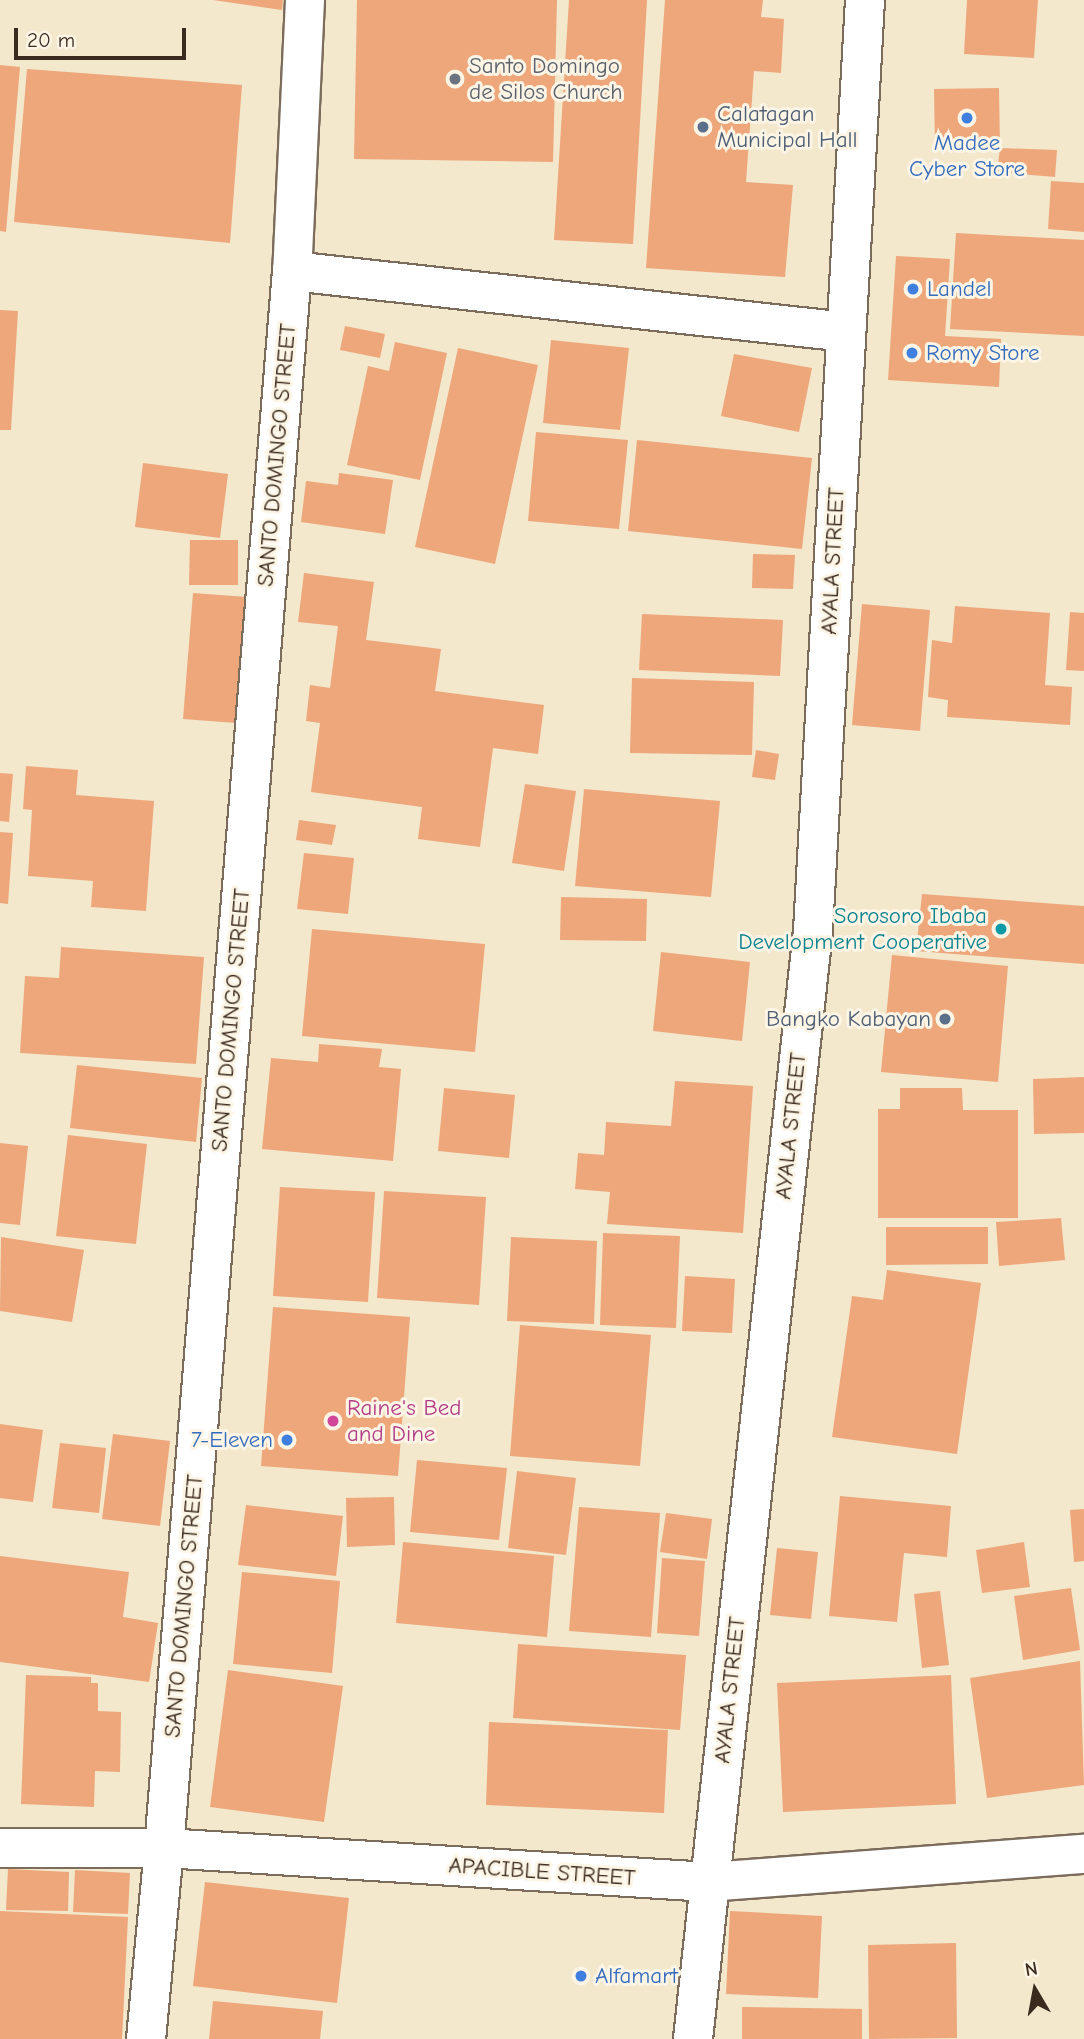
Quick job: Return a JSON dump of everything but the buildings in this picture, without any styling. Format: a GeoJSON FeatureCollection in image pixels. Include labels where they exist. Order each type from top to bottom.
{"type":"FeatureCollection","features":[{"type":"Feature","properties":{"kind":"main road","name":"SANTO DOMINGO STREET"},"geometry":{"type":"LineString","coordinates":[[146,2039],[164,1848],[292,271],[304,0]]}},
{"type":"Feature","properties":{"kind":"main road","name":"AYALA STREET"},"geometry":{"type":"LineString","coordinates":[[692,2039],[813,930],[865,0]]}},
{"type":"Feature","properties":{"kind":"main road"},"geometry":{"type":"LineString","coordinates":[[292,271],[846,332]]}},
{"type":"Feature","properties":{"kind":"main road","name":"APACIBLE STREET"},"geometry":{"type":"LineString","coordinates":[[0,1849],[164,1848],[709,1882],[1084,1854]]}},
{"type":"Feature","properties":{"kind":"place","name":"Santo Domingo de Silos Church"},"geometry":{"type":"Point","coordinates":[455,79]}},
{"type":"Feature","properties":{"kind":"place","name":"Madee Cyber Store"},"geometry":{"type":"Point","coordinates":[967,118]}},
{"type":"Feature","properties":{"kind":"place","name":"Calatagan Municipal Hall"},"geometry":{"type":"Point","coordinates":[703,127]}},
{"type":"Feature","properties":{"kind":"place","name":"Landel"},"geometry":{"type":"Point","coordinates":[913,289]}},
{"type":"Feature","properties":{"kind":"place","name":"Romy Store"},"geometry":{"type":"Point","coordinates":[912,353]}},
{"type":"Feature","properties":{"kind":"place","name":"Sorosoro Ibaba Development Cooperative"},"geometry":{"type":"Point","coordinates":[1001,929]}},
{"type":"Feature","properties":{"kind":"place","name":"Bangko Kabayan"},"geometry":{"type":"Point","coordinates":[945,1019]}},
{"type":"Feature","properties":{"kind":"place","name":"Raine's Bed and Dine"},"geometry":{"type":"Point","coordinates":[333,1421]}},
{"type":"Feature","properties":{"kind":"place","name":"7-Eleven"},"geometry":{"type":"Point","coordinates":[287,1440]}},
{"type":"Feature","properties":{"kind":"place","name":"Alfamart"},"geometry":{"type":"Point","coordinates":[581,1976]}}]}
